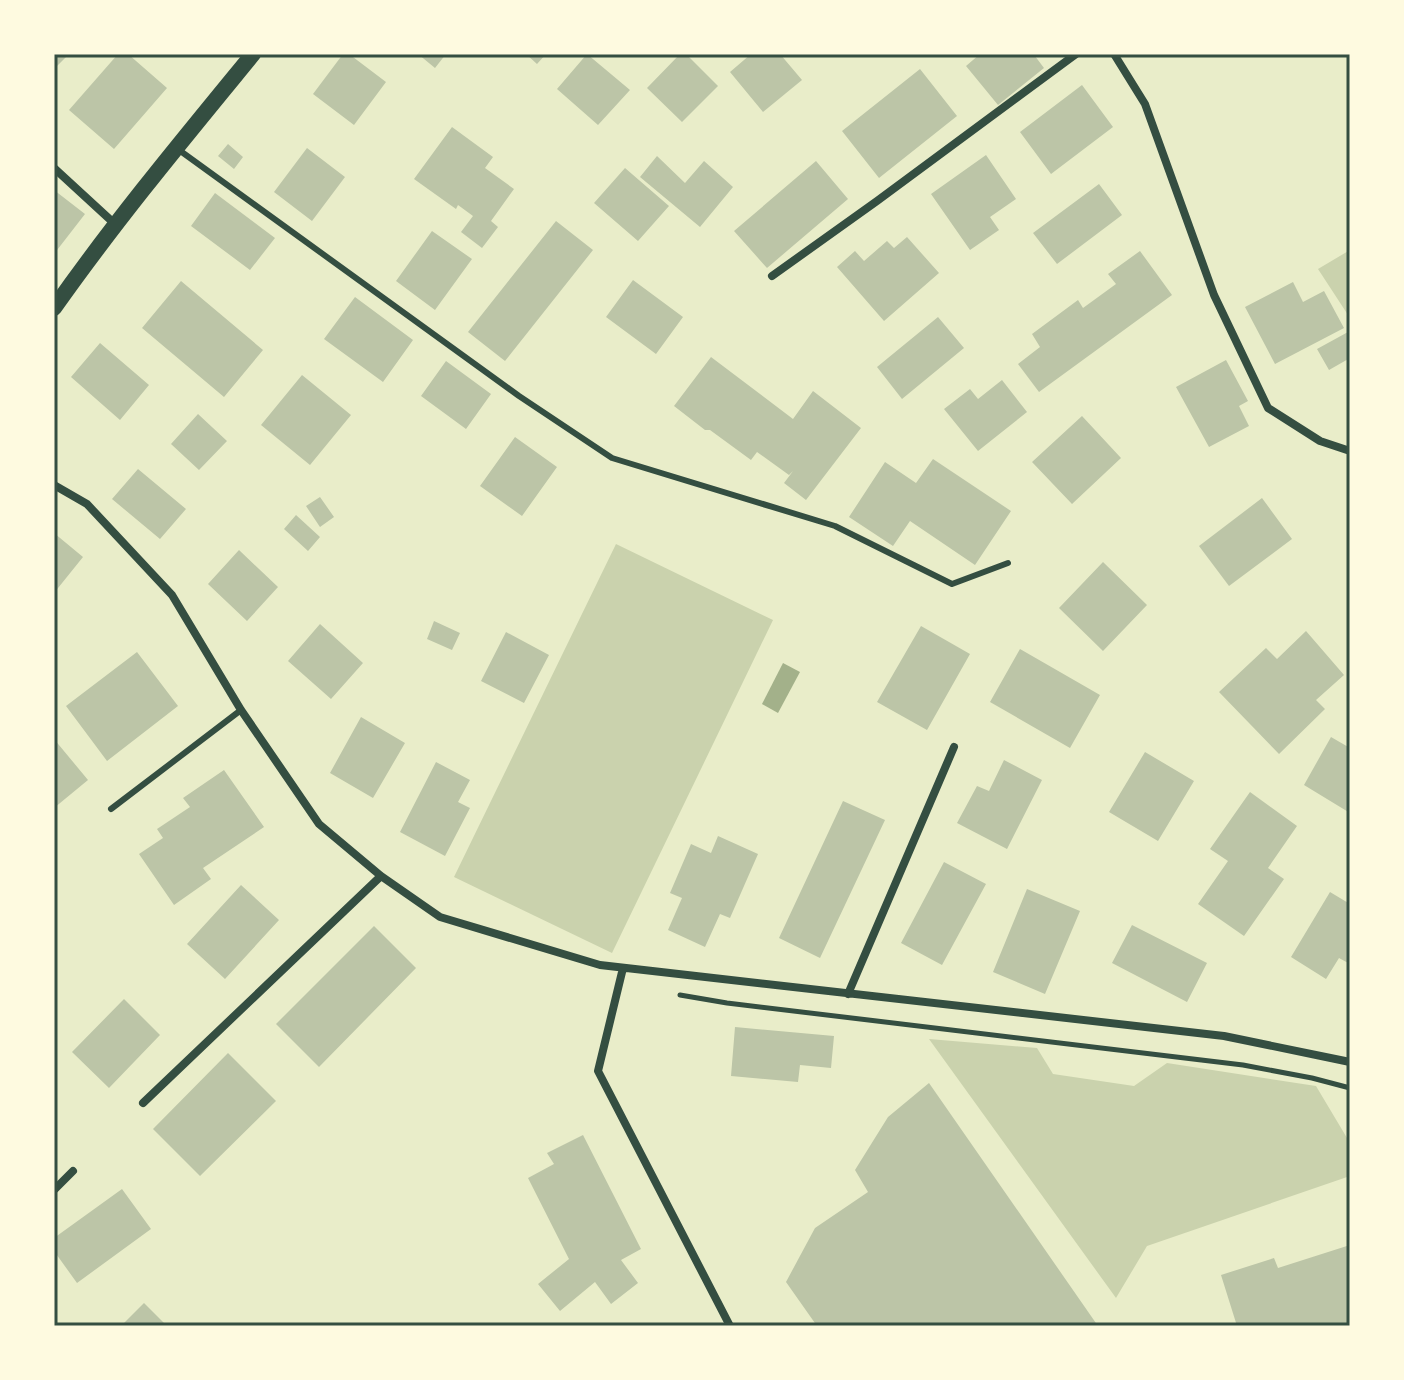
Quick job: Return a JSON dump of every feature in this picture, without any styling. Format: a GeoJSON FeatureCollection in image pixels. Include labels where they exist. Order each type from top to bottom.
{"type":"FeatureCollection","features":[{"type":"Feature","properties":{"kind":"main road"},"geometry":{"type":"LineString","coordinates":[[54,308],[176,148],[253,54]]}},
{"type":"Feature","properties":{"kind":"street"},"geometry":{"type":"LineString","coordinates":[[772,276],[1076,54]]}},
{"type":"Feature","properties":{"kind":"street"},"geometry":{"type":"LineString","coordinates":[[1114,54],[1145,104],[1214,295],[1268,408],[1320,441],[1350,451]]}},
{"type":"Feature","properties":{"kind":"street"},"geometry":{"type":"LineString","coordinates":[[54,168],[116,225]]}},
{"type":"Feature","properties":{"kind":"street"},"geometry":{"type":"LineString","coordinates":[[54,485],[87,504],[172,595],[241,710],[319,824],[381,876],[440,917],[600,965],[1224,1036],[1350,1062]]}},
{"type":"Feature","properties":{"kind":"street"},"geometry":{"type":"LineString","coordinates":[[848,994],[954,747]]}},
{"type":"Feature","properties":{"kind":"street"},"geometry":{"type":"LineString","coordinates":[[143,1103],[381,876]]}},
{"type":"Feature","properties":{"kind":"street"},"geometry":{"type":"LineString","coordinates":[[623,968],[598,1071],[730,1326]]}},
{"type":"Feature","properties":{"kind":"street"},"geometry":{"type":"LineString","coordinates":[[54,1190],[73,1171]]}},
{"type":"Feature","properties":{"kind":"lane"},"geometry":{"type":"LineString","coordinates":[[176,148],[519,396],[612,458],[835,526],[952,584],[1008,563]]}},
{"type":"Feature","properties":{"kind":"lane"},"geometry":{"type":"LineString","coordinates":[[111,809],[241,710]]}},
{"type":"Feature","properties":{"kind":"path"},"geometry":{"type":"LineString","coordinates":[[665,993],[1243,1065],[1350,1088]]}},
{"type":"Feature","properties":{"kind":"shaded area"},"geometry":{"type":"Polygon","coordinates":[[[1350,250],[1350,318],[1318,269],[1350,250]]]}},
{"type":"Feature","properties":{"kind":"shaded area"},"geometry":{"type":"Polygon","coordinates":[[[616,544],[773,620],[612,953],[454,877],[616,544]]]}},
{"type":"Feature","properties":{"kind":"shaded area"},"geometry":{"type":"Polygon","coordinates":[[[783,663],[800,672],[778,713],[762,704],[783,663]]]}},
{"type":"Feature","properties":{"kind":"shaded area"},"geometry":{"type":"Polygon","coordinates":[[[929,1039],[1037,1048],[1053,1074],[1134,1086],[1167,1063],[1316,1086],[1350,1143],[1350,1176],[1147,1246],[1116,1298],[929,1039]]]}},
{"type":"Feature","properties":{"kind":"building"},"geometry":{"type":"Polygon","coordinates":[[[54,54],[69,54],[54,69],[54,54]]]}},
{"type":"Feature","properties":{"kind":"building"},"geometry":{"type":"Polygon","coordinates":[[[118,54],[128,54],[167,88],[114,149],[69,110],[118,54]]]}},
{"type":"Feature","properties":{"kind":"building"},"geometry":{"type":"Polygon","coordinates":[[[343,54],[349,54],[386,82],[354,125],[313,94],[343,54]]]}},
{"type":"Feature","properties":{"kind":"building"},"geometry":{"type":"Polygon","coordinates":[[[418,54],[446,54],[435,68],[418,54]]]}},
{"type":"Feature","properties":{"kind":"building"},"geometry":{"type":"Polygon","coordinates":[[[526,54],[546,54],[537,64],[526,54]]]}},
{"type":"Feature","properties":{"kind":"building"},"geometry":{"type":"Polygon","coordinates":[[[587,54],[630,90],[598,125],[557,89],[587,54]]]}},
{"type":"Feature","properties":{"kind":"building"},"geometry":{"type":"Polygon","coordinates":[[[680,54],[686,54],[718,86],[682,122],[647,88],[680,54]]]}},
{"type":"Feature","properties":{"kind":"building"},"geometry":{"type":"Polygon","coordinates":[[[751,54],[780,54],[802,80],[763,112],[730,72],[751,54]]]}},
{"type":"Feature","properties":{"kind":"building"},"geometry":{"type":"Polygon","coordinates":[[[980,54],[1038,54],[1035,56],[1044,68],[998,105],[966,66],[980,54]]]}},
{"type":"Feature","properties":{"kind":"building"},"geometry":{"type":"Polygon","coordinates":[[[920,69],[957,116],[879,178],[842,131],[920,69]]]}},
{"type":"Feature","properties":{"kind":"building"},"geometry":{"type":"Polygon","coordinates":[[[1082,85],[1113,127],[1051,174],[1020,132],[1082,85]]]}},
{"type":"Feature","properties":{"kind":"building"},"geometry":{"type":"Polygon","coordinates":[[[452,127],[493,157],[485,168],[514,189],[491,221],[498,227],[482,248],[461,232],[473,216],[458,205],[456,209],[414,179],[452,127]]]}},
{"type":"Feature","properties":{"kind":"building"},"geometry":{"type":"Polygon","coordinates":[[[228,144],[243,157],[234,169],[218,156],[228,144]]]}},
{"type":"Feature","properties":{"kind":"building"},"geometry":{"type":"Polygon","coordinates":[[[307,148],[345,177],[312,221],[274,192],[307,148]]]}},
{"type":"Feature","properties":{"kind":"building"},"geometry":{"type":"Polygon","coordinates":[[[986,155],[1016,199],[990,217],[999,230],[970,250],[931,194],[986,155]]]}},
{"type":"Feature","properties":{"kind":"building"},"geometry":{"type":"Polygon","coordinates":[[[657,156],[685,183],[704,161],[733,187],[700,227],[640,177],[657,156]]]}},
{"type":"Feature","properties":{"kind":"building"},"geometry":{"type":"Polygon","coordinates":[[[816,161],[848,199],[767,268],[734,231],[816,161]]]}},
{"type":"Feature","properties":{"kind":"building"},"geometry":{"type":"Polygon","coordinates":[[[625,168],[669,206],[638,241],[594,203],[625,168]]]}},
{"type":"Feature","properties":{"kind":"building"},"geometry":{"type":"Polygon","coordinates":[[[1099,184],[1122,215],[1057,264],[1033,233],[1099,184]]]}},
{"type":"Feature","properties":{"kind":"building"},"geometry":{"type":"Polygon","coordinates":[[[54,190],[85,214],[54,254],[54,190]]]}},
{"type":"Feature","properties":{"kind":"building"},"geometry":{"type":"Polygon","coordinates":[[[215,193],[275,238],[250,270],[191,226],[215,193]]]}},
{"type":"Feature","properties":{"kind":"building"},"geometry":{"type":"Polygon","coordinates":[[[556,221],[593,250],[505,361],[468,332],[556,221]]]}},
{"type":"Feature","properties":{"kind":"building"},"geometry":{"type":"Polygon","coordinates":[[[432,231],[472,259],[435,310],[396,281],[432,231]]]}},
{"type":"Feature","properties":{"kind":"building"},"geometry":{"type":"Polygon","coordinates":[[[907,237],[939,273],[884,321],[837,267],[855,251],[864,261],[887,241],[894,248],[907,237]]]}},
{"type":"Feature","properties":{"kind":"building"},"geometry":{"type":"Polygon","coordinates":[[[1140,251],[1172,295],[1039,392],[1018,364],[1040,347],[1032,334],[1078,300],[1083,308],[1116,284],[1108,274],[1140,251]]]}},
{"type":"Feature","properties":{"kind":"building"},"geometry":{"type":"Polygon","coordinates":[[[633,280],[683,317],[656,354],[606,317],[633,280]]]}},
{"type":"Feature","properties":{"kind":"building"},"geometry":{"type":"Polygon","coordinates":[[[181,281],[263,350],[224,397],[142,328],[181,281]]]}},
{"type":"Feature","properties":{"kind":"building"},"geometry":{"type":"Polygon","coordinates":[[[1293,282],[1303,302],[1324,291],[1344,328],[1275,364],[1245,307],[1293,282]]]}},
{"type":"Feature","properties":{"kind":"building"},"geometry":{"type":"Polygon","coordinates":[[[355,297],[413,340],[383,382],[324,339],[355,297]]]}},
{"type":"Feature","properties":{"kind":"building"},"geometry":{"type":"Polygon","coordinates":[[[938,317],[964,348],[902,399],[877,367],[938,317]]]}},
{"type":"Feature","properties":{"kind":"building"},"geometry":{"type":"Polygon","coordinates":[[[1348,332],[1350,358],[1329,370],[1317,349],[1348,332]]]}},
{"type":"Feature","properties":{"kind":"building"},"geometry":{"type":"Polygon","coordinates":[[[100,343],[149,385],[120,420],[71,377],[100,343]]]}},
{"type":"Feature","properties":{"kind":"building"},"geometry":{"type":"Polygon","coordinates":[[[711,357],[793,419],[813,391],[861,428],[806,500],[784,483],[793,471],[789,475],[757,452],[751,460],[674,406],[711,357]]]}},
{"type":"Feature","properties":{"kind":"building"},"geometry":{"type":"Polygon","coordinates":[[[1226,360],[1248,401],[1239,406],[1249,426],[1209,447],[1176,387],[1226,360]]]}},
{"type":"Feature","properties":{"kind":"building"},"geometry":{"type":"Polygon","coordinates":[[[446,361],[491,394],[466,429],[421,396],[446,361]]]}},
{"type":"Feature","properties":{"kind":"building"},"geometry":{"type":"Polygon","coordinates":[[[302,375],[351,415],[310,465],[261,425],[302,375]]]}},
{"type":"Feature","properties":{"kind":"building"},"geometry":{"type":"Polygon","coordinates":[[[1002,380],[1027,412],[978,451],[944,409],[970,389],[978,399],[1002,380]]]}},
{"type":"Feature","properties":{"kind":"building"},"geometry":{"type":"Polygon","coordinates":[[[198,414],[227,441],[199,470],[171,444],[198,414]]]}},
{"type":"Feature","properties":{"kind":"building"},"geometry":{"type":"Polygon","coordinates":[[[1082,416],[1121,458],[1072,504],[1032,462],[1082,416]]]}},
{"type":"Feature","properties":{"kind":"building"},"geometry":{"type":"Polygon","coordinates":[[[515,437],[557,467],[522,516],[480,486],[515,437]]]}},
{"type":"Feature","properties":{"kind":"building"},"geometry":{"type":"Polygon","coordinates":[[[933,459],[1011,511],[975,565],[910,521],[893,546],[849,517],[885,462],[916,483],[933,459]]]}},
{"type":"Feature","properties":{"kind":"building"},"geometry":{"type":"Polygon","coordinates":[[[138,469],[186,509],[160,539],[112,499],[138,469]]]}},
{"type":"Feature","properties":{"kind":"building"},"geometry":{"type":"Polygon","coordinates":[[[320,497],[334,517],[320,527],[306,506],[320,497]]]}},
{"type":"Feature","properties":{"kind":"building"},"geometry":{"type":"Polygon","coordinates":[[[1262,498],[1292,539],[1229,586],[1199,546],[1262,498]]]}},
{"type":"Feature","properties":{"kind":"building"},"geometry":{"type":"Polygon","coordinates":[[[296,515],[320,537],[308,551],[284,529],[296,515]]]}},
{"type":"Feature","properties":{"kind":"building"},"geometry":{"type":"Polygon","coordinates":[[[54,533],[83,557],[54,593],[54,533]]]}},
{"type":"Feature","properties":{"kind":"building"},"geometry":{"type":"Polygon","coordinates":[[[239,550],[278,587],[247,621],[208,584],[239,550]]]}},
{"type":"Feature","properties":{"kind":"building"},"geometry":{"type":"Polygon","coordinates":[[[1103,562],[1147,605],[1103,651],[1059,608],[1103,562]]]}},
{"type":"Feature","properties":{"kind":"building"},"geometry":{"type":"Polygon","coordinates":[[[434,621],[460,633],[452,650],[427,639],[434,621]]]}},
{"type":"Feature","properties":{"kind":"building"},"geometry":{"type":"Polygon","coordinates":[[[320,624],[363,663],[331,699],[288,661],[320,624]]]}},
{"type":"Feature","properties":{"kind":"building"},"geometry":{"type":"Polygon","coordinates":[[[921,626],[970,654],[927,730],[877,702],[921,626]]]}},
{"type":"Feature","properties":{"kind":"building"},"geometry":{"type":"Polygon","coordinates":[[[1306,631],[1344,675],[1316,700],[1325,709],[1279,754],[1219,692],[1266,648],[1277,659],[1306,631]]]}},
{"type":"Feature","properties":{"kind":"building"},"geometry":{"type":"Polygon","coordinates":[[[506,632],[549,655],[524,703],[481,681],[506,632]]]}},
{"type":"Feature","properties":{"kind":"building"},"geometry":{"type":"Polygon","coordinates":[[[1020,649],[1100,695],[1070,748],[990,702],[1020,649]]]}},
{"type":"Feature","properties":{"kind":"building"},"geometry":{"type":"Polygon","coordinates":[[[137,652],[178,706],[107,761],[66,706],[137,652]]]}},
{"type":"Feature","properties":{"kind":"building"},"geometry":{"type":"Polygon","coordinates":[[[361,717],[405,743],[373,798],[330,773],[361,717]]]}},
{"type":"Feature","properties":{"kind":"building"},"geometry":{"type":"Polygon","coordinates":[[[1331,737],[1350,748],[1350,813],[1304,785],[1331,737]]]}},
{"type":"Feature","properties":{"kind":"building"},"geometry":{"type":"Polygon","coordinates":[[[54,739],[88,780],[54,808],[54,739]]]}},
{"type":"Feature","properties":{"kind":"building"},"geometry":{"type":"Polygon","coordinates":[[[1145,752],[1194,781],[1158,841],[1109,812],[1145,752]]]}},
{"type":"Feature","properties":{"kind":"building"},"geometry":{"type":"Polygon","coordinates":[[[1004,760],[1042,780],[1007,849],[957,823],[977,786],[989,791],[1004,760]]]}},
{"type":"Feature","properties":{"kind":"building"},"geometry":{"type":"Polygon","coordinates":[[[436,762],[470,780],[458,802],[470,808],[445,856],[400,832],[436,762]]]}},
{"type":"Feature","properties":{"kind":"building"},"geometry":{"type":"Polygon","coordinates":[[[224,770],[264,827],[203,868],[211,879],[174,905],[139,854],[163,838],[157,829],[190,807],[183,798],[224,770]]]}},
{"type":"Feature","properties":{"kind":"building"},"geometry":{"type":"Polygon","coordinates":[[[1250,792],[1297,826],[1268,868],[1284,879],[1244,936],[1198,904],[1228,861],[1210,849],[1250,792]]]}},
{"type":"Feature","properties":{"kind":"building"},"geometry":{"type":"Polygon","coordinates":[[[843,801],[885,820],[820,958],[779,938],[843,801]]]}},
{"type":"Feature","properties":{"kind":"building"},"geometry":{"type":"Polygon","coordinates":[[[718,836],[758,854],[730,918],[720,914],[705,947],[668,930],[682,898],[670,893],[691,844],[711,853],[718,836]]]}},
{"type":"Feature","properties":{"kind":"building"},"geometry":{"type":"Polygon","coordinates":[[[944,862],[986,884],[942,965],[901,943],[944,862]]]}},
{"type":"Feature","properties":{"kind":"building"},"geometry":{"type":"Polygon","coordinates":[[[241,885],[279,920],[225,979],[187,944],[241,885]]]}},
{"type":"Feature","properties":{"kind":"building"},"geometry":{"type":"Polygon","coordinates":[[[1027,889],[1080,911],[1045,994],[993,972],[1027,889]]]}},
{"type":"Feature","properties":{"kind":"building"},"geometry":{"type":"Polygon","coordinates":[[[1330,892],[1350,904],[1350,964],[1339,958],[1326,979],[1291,957],[1330,892]]]}},
{"type":"Feature","properties":{"kind":"building"},"geometry":{"type":"Polygon","coordinates":[[[1132,925],[1207,963],[1187,1002],[1112,963],[1132,925]]]}},
{"type":"Feature","properties":{"kind":"building"},"geometry":{"type":"Polygon","coordinates":[[[374,926],[416,968],[319,1067],[276,1024],[374,926]]]}},
{"type":"Feature","properties":{"kind":"building"},"geometry":{"type":"Polygon","coordinates":[[[124,999],[160,1035],[109,1088],[72,1052],[124,999]]]}},
{"type":"Feature","properties":{"kind":"building"},"geometry":{"type":"Polygon","coordinates":[[[735,1027],[834,1036],[831,1068],[800,1065],[798,1082],[731,1076],[735,1027]]]}},
{"type":"Feature","properties":{"kind":"building"},"geometry":{"type":"Polygon","coordinates":[[[228,1053],[276,1101],[200,1176],[153,1129],[228,1053]]]}},
{"type":"Feature","properties":{"kind":"building"},"geometry":{"type":"Polygon","coordinates":[[[929,1083],[1098,1326],[817,1326],[786,1282],[815,1228],[868,1192],[855,1170],[888,1117],[929,1083]]]}},
{"type":"Feature","properties":{"kind":"building"},"geometry":{"type":"Polygon","coordinates":[[[583,1135],[641,1249],[621,1260],[638,1283],[611,1304],[595,1282],[560,1311],[538,1284],[569,1259],[528,1178],[554,1164],[547,1153],[583,1135]]]}},
{"type":"Feature","properties":{"kind":"building"},"geometry":{"type":"Polygon","coordinates":[[[122,1189],[151,1229],[77,1283],[54,1251],[54,1238],[122,1189]]]}},
{"type":"Feature","properties":{"kind":"building"},"geometry":{"type":"Polygon","coordinates":[[[1350,1245],[1350,1326],[1237,1326],[1221,1275],[1274,1258],[1278,1268],[1350,1245]]]}},
{"type":"Feature","properties":{"kind":"building"},"geometry":{"type":"Polygon","coordinates":[[[144,1303],[167,1326],[121,1326],[144,1303]]]}}]}
